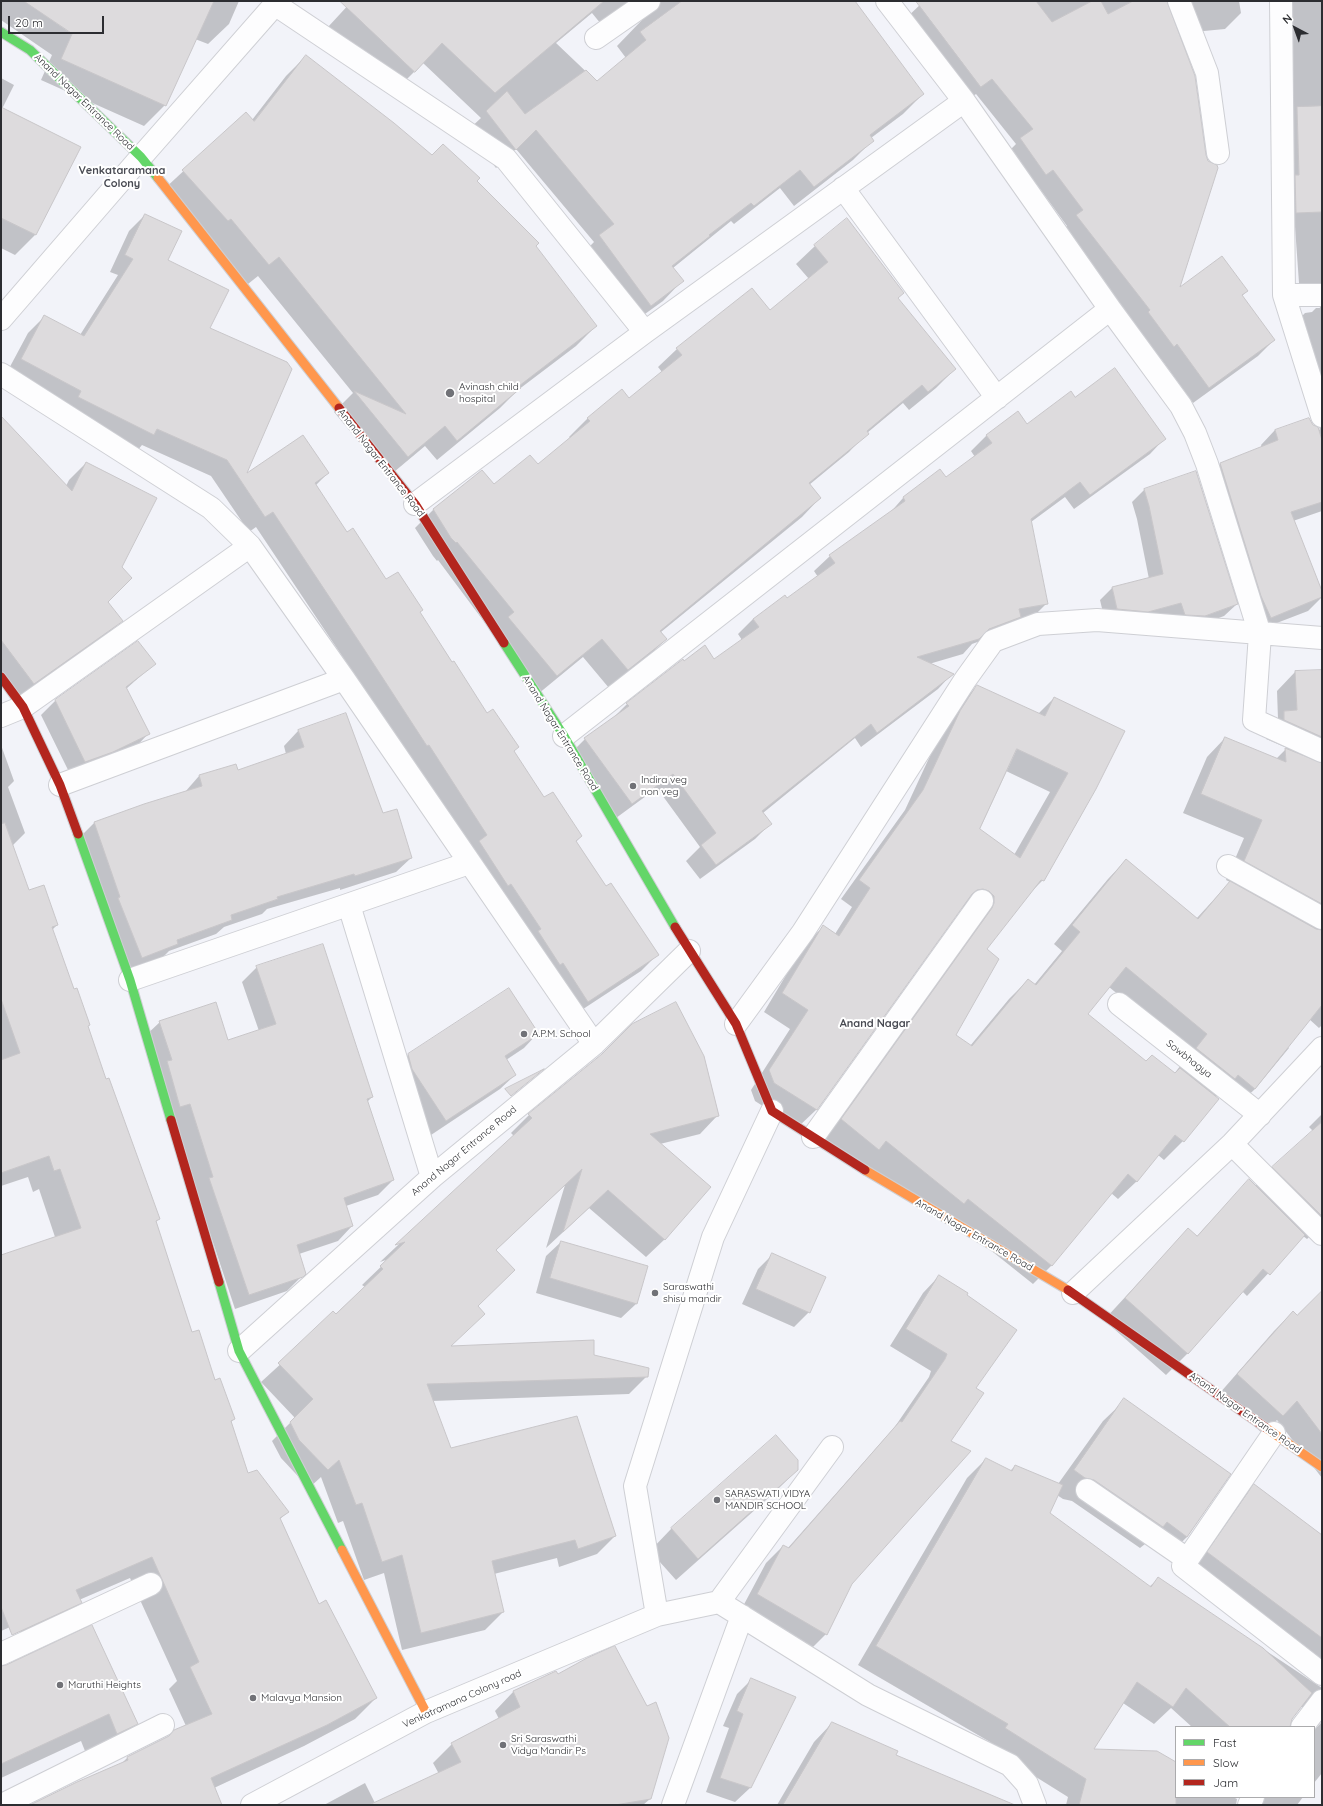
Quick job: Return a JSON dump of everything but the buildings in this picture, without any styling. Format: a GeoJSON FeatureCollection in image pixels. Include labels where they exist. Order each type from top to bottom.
{"type":"FeatureCollection","features":[{"type":"Feature","properties":{"kind":"street"},"geometry":{"type":"LineString","coordinates":[[596,38],[649,1]]}},
{"type":"Feature","properties":{"kind":"street"},"geometry":{"type":"LineString","coordinates":[[887,1],[964,101],[1110,309],[1181,406],[1195,433],[1207,464],[1260,634],[1254,720],[1322,751]]}},
{"type":"Feature","properties":{"kind":"street"},"geometry":{"type":"LineString","coordinates":[[1179,1],[1207,73],[1218,153]]}},
{"type":"Feature","properties":{"kind":"street"},"geometry":{"type":"LineString","coordinates":[[1281,1],[1284,295],[1322,416]]}},
{"type":"Feature","properties":{"kind":"street"},"geometry":{"type":"LineString","coordinates":[[1,319],[277,3],[506,159],[645,332]]}},
{"type":"Feature","properties":{"kind":"street","name":"Anand Nagar Entrance Road"},"geometry":{"type":"LineString","coordinates":[[1,32],[30,50],[141,157],[415,504],[564,736],[689,951],[736,1024],[772,1111],[886,1184],[1073,1293],[1322,1467]]}},
{"type":"Feature","properties":{"kind":"street"},"geometry":{"type":"LineString","coordinates":[[415,504],[645,332],[964,101]]}},
{"type":"Feature","properties":{"kind":"street"},"geometry":{"type":"LineString","coordinates":[[843,188],[997,398]]}},
{"type":"Feature","properties":{"kind":"street"},"geometry":{"type":"LineString","coordinates":[[1284,295],[1322,295]]}},
{"type":"Feature","properties":{"kind":"street"},"geometry":{"type":"LineString","coordinates":[[564,736],[1110,309]]}},
{"type":"Feature","properties":{"kind":"street"},"geometry":{"type":"LineString","coordinates":[[1,374],[211,508],[250,546],[344,679],[594,1044]]}},
{"type":"Feature","properties":{"kind":"street"},"geometry":{"type":"LineString","coordinates":[[1,716],[23,707],[250,546]]}},
{"type":"Feature","properties":{"kind":"street"},"geometry":{"type":"LineString","coordinates":[[736,1024],[803,932],[965,680],[993,641],[1038,624],[1097,620],[1322,638]]}},
{"type":"Feature","properties":{"kind":"street"},"geometry":{"type":"LineString","coordinates":[[1,677],[23,707],[60,785],[130,980],[239,1351],[426,1712]]}},
{"type":"Feature","properties":{"kind":"street"},"geometry":{"type":"LineString","coordinates":[[60,785],[344,679]]}},
{"type":"Feature","properties":{"kind":"street"},"geometry":{"type":"LineString","coordinates":[[130,980],[469,863]]}},
{"type":"Feature","properties":{"kind":"street"},"geometry":{"type":"LineString","coordinates":[[1228,866],[1322,918]]}},
{"type":"Feature","properties":{"kind":"street"},"geometry":{"type":"LineString","coordinates":[[813,1137],[982,901]]}},
{"type":"Feature","properties":{"kind":"street"},"geometry":{"type":"LineString","coordinates":[[349,905],[432,1177]]}},
{"type":"Feature","properties":{"kind":"street","name":"Anand Nagar Entrance Road"},"geometry":{"type":"LineString","coordinates":[[239,1351],[432,1177],[594,1044],[689,951]]}},
{"type":"Feature","properties":{"kind":"street","name":"Sowbhagya"},"geometry":{"type":"LineString","coordinates":[[1119,1004],[1260,1115]]}},
{"type":"Feature","properties":{"kind":"street"},"geometry":{"type":"LineString","coordinates":[[1073,1293],[1232,1144],[1322,1048]]}},
{"type":"Feature","properties":{"kind":"street"},"geometry":{"type":"LineString","coordinates":[[658,1615],[635,1486],[713,1237],[772,1111]]}},
{"type":"Feature","properties":{"kind":"street"},"geometry":{"type":"LineString","coordinates":[[1232,1144],[1322,1234]]}},
{"type":"Feature","properties":{"kind":"street"},"geometry":{"type":"LineString","coordinates":[[1274,1433],[1182,1566],[1322,1674]]}},
{"type":"Feature","properties":{"kind":"street"},"geometry":{"type":"LineString","coordinates":[[832,1447],[719,1602],[868,1695],[1010,1765],[1027,1784],[1035,1805]]}},
{"type":"Feature","properties":{"kind":"street"},"geometry":{"type":"LineString","coordinates":[[1087,1490],[1187,1559]]}},
{"type":"Feature","properties":{"kind":"street"},"geometry":{"type":"LineString","coordinates":[[1,1654],[151,1584]]}},
{"type":"Feature","properties":{"kind":"street","name":"Venkatramana Colony road"},"geometry":{"type":"LineString","coordinates":[[252,1805],[426,1712],[658,1615],[719,1602]]}},
{"type":"Feature","properties":{"kind":"street"},"geometry":{"type":"LineString","coordinates":[[674,1805],[742,1616]]}},
{"type":"Feature","properties":{"kind":"street"},"geometry":{"type":"LineString","coordinates":[[1303,1726],[1322,1701]]}},
{"type":"Feature","properties":{"kind":"street"},"geometry":{"type":"LineString","coordinates":[[2,1805],[163,1725]]}},
{"type":"Feature","properties":{"kind":"traffic: fast"},"geometry":{"type":"LineString","coordinates":[[1,32],[30,50],[141,157],[158,178]]}},
{"type":"Feature","properties":{"kind":"traffic: fast"},"geometry":{"type":"LineString","coordinates":[[504,643],[564,736],[675,927]]}},
{"type":"Feature","properties":{"kind":"traffic: fast"},"geometry":{"type":"LineString","coordinates":[[78,834],[130,980],[171,1120]]}},
{"type":"Feature","properties":{"kind":"traffic: fast"},"geometry":{"type":"LineString","coordinates":[[219,1282],[239,1351],[342,1550]]}},
{"type":"Feature","properties":{"kind":"traffic: slow"},"geometry":{"type":"LineString","coordinates":[[158,178],[339,408]]}},
{"type":"Feature","properties":{"kind":"traffic: slow"},"geometry":{"type":"LineString","coordinates":[[865,1170],[1068,1290]]}},
{"type":"Feature","properties":{"kind":"traffic: slow"},"geometry":{"type":"LineString","coordinates":[[1266,1428],[1322,1467]]}},
{"type":"Feature","properties":{"kind":"traffic: slow"},"geometry":{"type":"LineString","coordinates":[[342,1550],[426,1712]]}},
{"type":"Feature","properties":{"kind":"traffic: jam"},"geometry":{"type":"LineString","coordinates":[[339,408],[415,504],[504,643]]}},
{"type":"Feature","properties":{"kind":"traffic: jam"},"geometry":{"type":"LineString","coordinates":[[1,677],[23,707],[60,785],[78,834]]}},
{"type":"Feature","properties":{"kind":"traffic: jam"},"geometry":{"type":"LineString","coordinates":[[675,927],[736,1024],[772,1111],[865,1170]]}},
{"type":"Feature","properties":{"kind":"traffic: jam"},"geometry":{"type":"LineString","coordinates":[[171,1120],[219,1282]]}},
{"type":"Feature","properties":{"kind":"traffic: jam"},"geometry":{"type":"LineString","coordinates":[[1068,1290],[1266,1428]]}},
{"type":"Feature","properties":{"kind":"place","name":"Avinash child hospital"},"geometry":{"type":"Point","coordinates":[450,393]}},
{"type":"Feature","properties":{"kind":"place","name":"Indira veg non veg"},"geometry":{"type":"Point","coordinates":[633,786]}},
{"type":"Feature","properties":{"kind":"place","name":"A.P.M. School"},"geometry":{"type":"Point","coordinates":[524,1034]}},
{"type":"Feature","properties":{"kind":"place","name":"Saraswathi shisu mandir"},"geometry":{"type":"Point","coordinates":[655,1293]}},
{"type":"Feature","properties":{"kind":"place","name":"SARASWATI VIDYA MANDIR SCHOOL"},"geometry":{"type":"Point","coordinates":[717,1500]}},
{"type":"Feature","properties":{"kind":"place","name":"Maruthi Heights"},"geometry":{"type":"Point","coordinates":[60,1685]}},
{"type":"Feature","properties":{"kind":"place","name":"Malavya Mansion"},"geometry":{"type":"Point","coordinates":[253,1698]}},
{"type":"Feature","properties":{"kind":"place","name":"Sri Saraswathi Vidya Mandir Ps"},"geometry":{"type":"Point","coordinates":[503,1745]}},
{"type":"Feature","properties":{"kind":"district","name":"Venkataramana Colony"},"geometry":{"type":"Point","coordinates":[122,177]}},
{"type":"Feature","properties":{"kind":"district","name":"Anand Nagar"},"geometry":{"type":"Point","coordinates":[875,1024]}}]}
